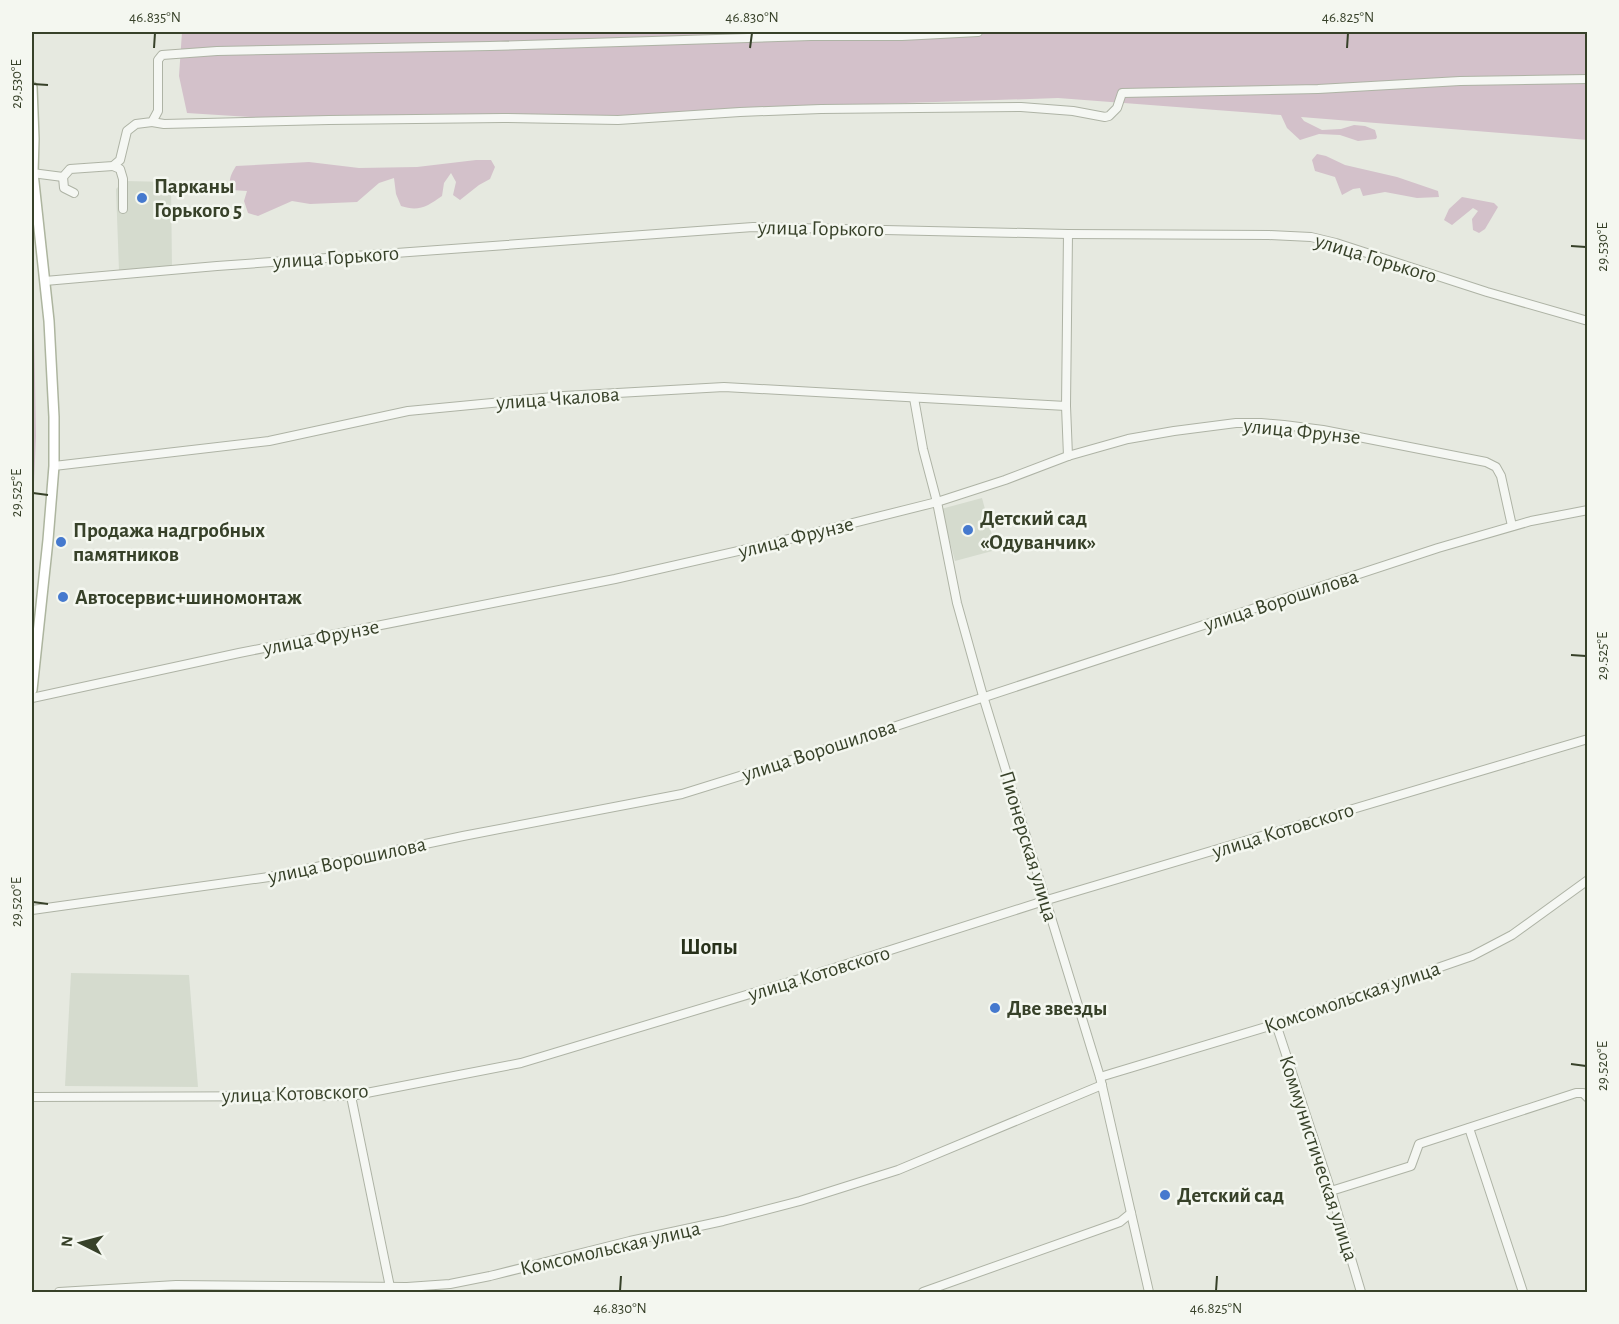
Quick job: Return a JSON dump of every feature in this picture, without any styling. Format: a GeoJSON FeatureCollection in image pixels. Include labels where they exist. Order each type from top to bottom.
{"type":"FeatureCollection","features":[{"type":"Feature","properties":{"kind":"main road"},"geometry":{"type":"LineString","coordinates":[[32,87],[34,139],[32,173],[51,348],[54,466],[32,690]]}},
{"type":"Feature","properties":{"kind":"street"},"geometry":{"type":"LineString","coordinates":[[152,122],[158,111],[158,60],[162,55],[217,51],[490,46],[811,36],[902,36],[978,32]]}},
{"type":"Feature","properties":{"kind":"street"},"geometry":{"type":"LineString","coordinates":[[113,166],[120,160],[127,131],[136,124],[152,122],[164,124],[501,118],[618,120],[752,111],[1021,106],[1105,117],[1117,108],[1122,93],[1318,89],[1460,81],[1587,79]]}},
{"type":"Feature","properties":{"kind":"street"},"geometry":{"type":"LineString","coordinates":[[74,193],[64,188],[63,177],[70,169],[113,166],[120,169],[123,178],[123,209]]}},
{"type":"Feature","properties":{"kind":"street"},"geometry":{"type":"LineString","coordinates":[[32,173],[63,177]]}},
{"type":"Feature","properties":{"kind":"street","name":"улица Горького"},"geometry":{"type":"LineString","coordinates":[[45,280],[753,227],[1068,234],[1269,235],[1311,237],[1336,243],[1487,292],[1587,321]]}},
{"type":"Feature","properties":{"kind":"street"},"geometry":{"type":"LineString","coordinates":[[1068,234],[1066,405],[1068,456]]}},
{"type":"Feature","properties":{"kind":"street","name":"улица Чкалова"},"geometry":{"type":"LineString","coordinates":[[54,466],[269,441],[408,411],[564,396],[724,387],[1066,405]]}},
{"type":"Feature","properties":{"kind":"street","name":"Пионерская улица"},"geometry":{"type":"LineString","coordinates":[[915,398],[923,450],[937,502],[957,603],[983,696],[1101,1081],[1149,1293]]}},
{"type":"Feature","properties":{"kind":"street","name":"улица Фрунзе"},"geometry":{"type":"LineString","coordinates":[[32,698],[239,653],[615,579],[774,543],[937,502],[1068,456],[1128,439],[1236,423],[1261,423],[1323,430],[1486,462],[1496,467],[1501,476],[1512,526]]}},
{"type":"Feature","properties":{"kind":"street","name":"улица Ворошилова"},"geometry":{"type":"LineString","coordinates":[[32,910],[269,877],[463,836],[682,794],[817,752],[1438,548],[1512,526],[1587,510]]}},
{"type":"Feature","properties":{"kind":"street","name":"улица Котовского"},"geometry":{"type":"LineString","coordinates":[[32,1097],[351,1096],[521,1063],[806,977],[1047,900],[1587,739]]}},
{"type":"Feature","properties":{"kind":"street","name":"Комсомольская улица"},"geometry":{"type":"LineString","coordinates":[[59,1293],[176,1285],[390,1290],[450,1284],[800,1201],[898,1170],[1101,1081],[1276,1024],[1472,956],[1512,934],[1587,880]]}},
{"type":"Feature","properties":{"kind":"street","name":"Коммунистическая улица"},"geometry":{"type":"LineString","coordinates":[[1276,1024],[1331,1191],[1361,1293]]}},
{"type":"Feature","properties":{"kind":"street"},"geometry":{"type":"LineString","coordinates":[[1331,1191],[1411,1166],[1419,1144],[1576,1093],[1585,1095]]}},
{"type":"Feature","properties":{"kind":"street"},"geometry":{"type":"LineString","coordinates":[[351,1096],[390,1290]]}},
{"type":"Feature","properties":{"kind":"street"},"geometry":{"type":"LineString","coordinates":[[1469,1128],[1523,1293]]}},
{"type":"Feature","properties":{"kind":"street"},"geometry":{"type":"LineString","coordinates":[[922,1293],[1120,1222],[1131,1213]]}},
{"type":"Feature","properties":{"kind":"street"},"geometry":{"type":"LineString","coordinates":[[1120,1222],[1135,1229]]}},
{"type":"Feature","properties":{"kind":"shaded area"},"geometry":{"type":"Polygon","coordinates":[[[182,32],[1587,32],[1588,140],[1301,117],[1304,121],[1322,130],[1341,129],[1354,125],[1365,126],[1375,130],[1377,137],[1358,141],[1340,135],[1319,134],[1300,140],[1287,128],[1281,115],[1058,98],[757,108],[610,117],[250,117],[187,113],[179,76],[182,32]]]}},
{"type":"Feature","properties":{"kind":"shaded area"},"geometry":{"type":"Polygon","coordinates":[[[1317,154],[1345,165],[1397,177],[1438,191],[1439,197],[1417,198],[1385,192],[1363,196],[1360,188],[1342,195],[1335,177],[1315,171],[1312,160],[1317,154]]]}},
{"type":"Feature","properties":{"kind":"shaded area"},"geometry":{"type":"Polygon","coordinates":[[[491,160],[495,167],[490,179],[460,200],[453,195],[456,182],[451,173],[444,183],[442,196],[418,208],[401,206],[396,194],[394,178],[379,183],[357,202],[310,204],[292,201],[258,216],[248,213],[244,201],[247,191],[231,190],[230,183],[231,174],[236,166],[309,162],[359,168],[417,167],[491,160]]]}},
{"type":"Feature","properties":{"kind":"shaded area"},"geometry":{"type":"Polygon","coordinates":[[[124,181],[171,182],[172,267],[119,271],[116,189],[124,181]]]}},
{"type":"Feature","properties":{"kind":"shaded area"},"geometry":{"type":"Polygon","coordinates":[[[1462,197],[1494,203],[1498,207],[1485,229],[1479,233],[1473,230],[1472,219],[1478,211],[1473,208],[1452,225],[1444,220],[1449,209],[1462,197]]]}},
{"type":"Feature","properties":{"kind":"shaded area"},"geometry":{"type":"Polygon","coordinates":[[[34,326],[36,436],[32,529],[32,327],[34,326]]]}},
{"type":"Feature","properties":{"kind":"shaded area","name":"Детский сад «Одуванчик»"},"geometry":{"type":"Polygon","coordinates":[[[982,498],[996,550],[955,561],[941,509],[982,498]]]}},
{"type":"Feature","properties":{"kind":"shaded area"},"geometry":{"type":"Polygon","coordinates":[[[71,973],[189,975],[198,1087],[65,1086],[71,973]]]}},
{"type":"Feature","properties":{"kind":"place","name":"Парканы Горького 5"},"geometry":{"type":"Point","coordinates":[142,198]}},
{"type":"Feature","properties":{"kind":"place","name":"Детский сад «Одуванчик»"},"geometry":{"type":"Point","coordinates":[968,530]}},
{"type":"Feature","properties":{"kind":"place","name":"Продажа надгробных памятников"},"geometry":{"type":"Point","coordinates":[61,542]}},
{"type":"Feature","properties":{"kind":"place","name":"Автосервис+шиномонтаж"},"geometry":{"type":"Point","coordinates":[63,597]}},
{"type":"Feature","properties":{"kind":"place","name":"Две звезды"},"geometry":{"type":"Point","coordinates":[995,1008]}},
{"type":"Feature","properties":{"kind":"place","name":"Детский сад"},"geometry":{"type":"Point","coordinates":[1165,1195]}},
{"type":"Feature","properties":{"kind":"district","name":"Шопы"},"geometry":{"type":"Point","coordinates":[709,946]}}]}
